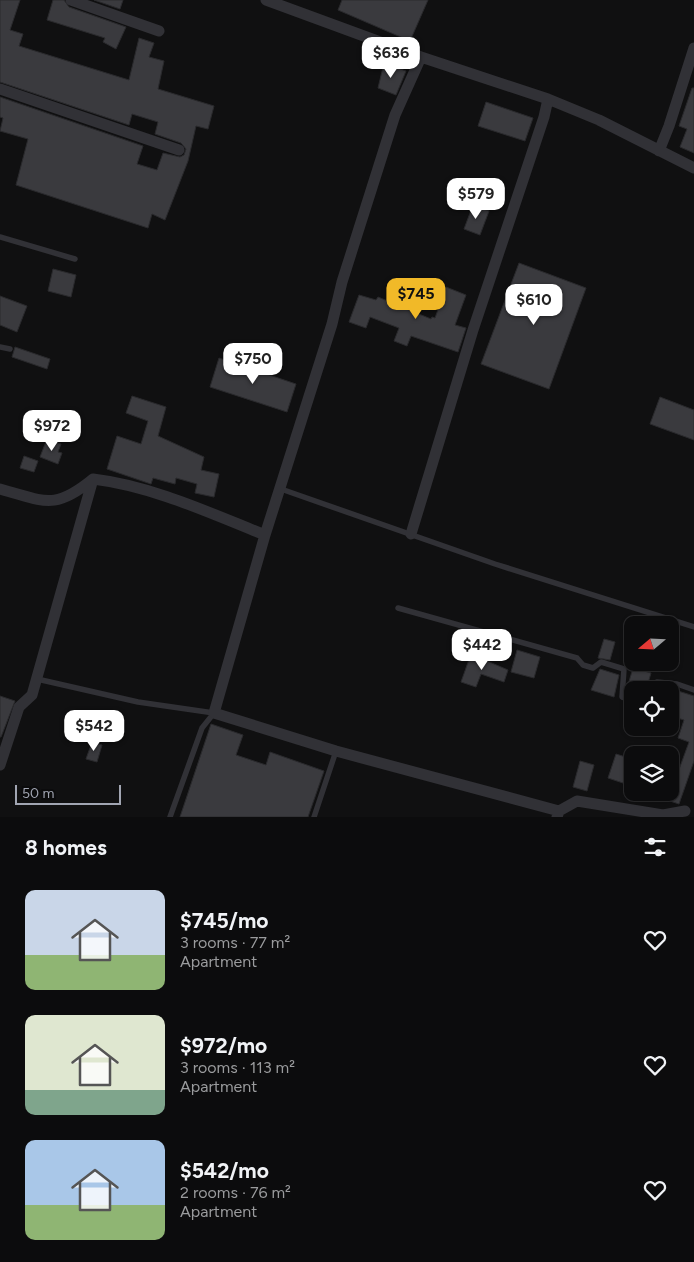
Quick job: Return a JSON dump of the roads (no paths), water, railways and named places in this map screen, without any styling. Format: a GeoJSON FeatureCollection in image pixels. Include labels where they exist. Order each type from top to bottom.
{"type":"FeatureCollection","features":[{"type":"Feature","properties":{"kind":"street"},"geometry":{"type":"LineString","coordinates":[[71,0],[159,30]]}},
{"type":"Feature","properties":{"kind":"street"},"geometry":{"type":"LineString","coordinates":[[266,0],[334,23],[421,57],[548,99],[599,120],[694,168]]}},
{"type":"Feature","properties":{"kind":"street"},"geometry":{"type":"LineString","coordinates":[[659,151],[670,126],[694,48]]}},
{"type":"Feature","properties":{"kind":"street"},"geometry":{"type":"LineString","coordinates":[[421,57],[395,115],[266,535],[214,713],[336,751],[558,814],[577,801],[663,815],[685,812]]}},
{"type":"Feature","properties":{"kind":"street"},"geometry":{"type":"LineString","coordinates":[[0,89],[178,150]]}},
{"type":"Feature","properties":{"kind":"street"},"geometry":{"type":"LineString","coordinates":[[411,534],[473,330],[544,117],[548,99]]}},
{"type":"Feature","properties":{"kind":"street"},"geometry":{"type":"LineString","coordinates":[[0,489],[44,501],[60,501],[75,494],[93,479],[116,482],[190,505],[266,535]]}},
{"type":"Feature","properties":{"kind":"street"},"geometry":{"type":"LineString","coordinates":[[0,765],[19,707],[32,695],[93,479]]}},
{"type":"Feature","properties":{"kind":"lane"},"geometry":{"type":"LineString","coordinates":[[0,237],[75,258]]}},
{"type":"Feature","properties":{"kind":"lane"},"geometry":{"type":"LineString","coordinates":[[0,347],[10,349]]}},
{"type":"Feature","properties":{"kind":"lane"},"geometry":{"type":"LineString","coordinates":[[281,489],[495,564],[694,627]]}},
{"type":"Feature","properties":{"kind":"lane"},"geometry":{"type":"LineString","coordinates":[[398,608],[577,658],[583,665],[592,668],[601,662],[624,669],[622,697],[624,698]]}},
{"type":"Feature","properties":{"kind":"lane"},"geometry":{"type":"LineString","coordinates":[[37,679],[138,702],[214,713]]}},
{"type":"Feature","properties":{"kind":"lane"},"geometry":{"type":"LineString","coordinates":[[679,685],[694,690]]}},
{"type":"Feature","properties":{"kind":"lane"},"geometry":{"type":"LineString","coordinates":[[170,817],[202,728],[214,713]]}},
{"type":"Feature","properties":{"kind":"lane"},"geometry":{"type":"LineString","coordinates":[[314,817],[336,751]]}}]}
